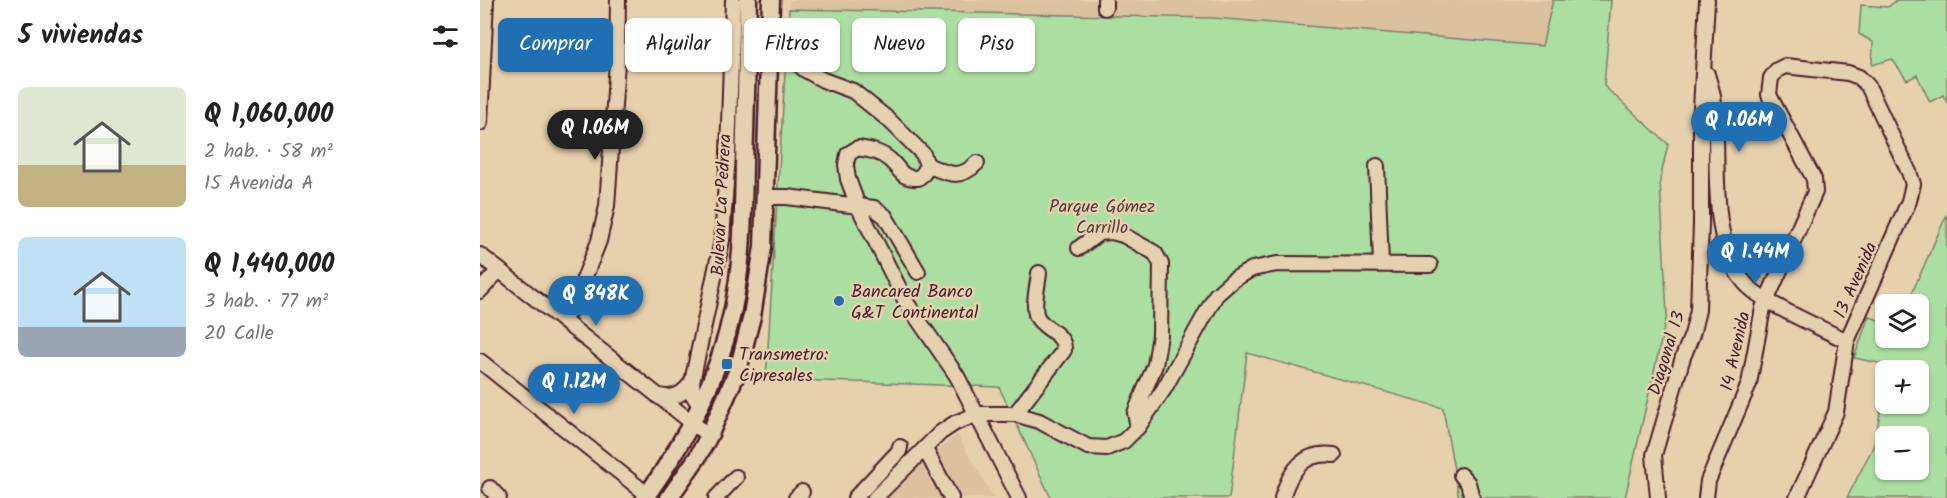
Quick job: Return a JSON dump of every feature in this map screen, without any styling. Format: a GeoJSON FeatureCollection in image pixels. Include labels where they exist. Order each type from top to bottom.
{"type":"FeatureCollection","features":[{"type":"Feature","properties":{"kind":"main road","name":"Bulevar La Pedrera"},"geometry":{"type":"LineString","coordinates":[[642,495],[678,450],[692,424],[718,364],[733,310],[742,249],[748,0]]}},
{"type":"Feature","properties":{"kind":"main road"},"geometry":{"type":"LineString","coordinates":[[771,0],[771,18]]}},
{"type":"Feature","properties":{"kind":"main road"},"geometry":{"type":"LineString","coordinates":[[669,498],[697,458],[709,436],[738,370],[752,316],[763,247],[769,72]]}},
{"type":"Feature","properties":{"kind":"street"},"geometry":{"type":"LineString","coordinates":[[480,123],[486,0]]}},
{"type":"Feature","properties":{"kind":"street"},"geometry":{"type":"LineString","coordinates":[[563,321],[576,299],[599,241],[607,206],[616,73],[618,0]]}},
{"type":"Feature","properties":{"kind":"street"},"geometry":{"type":"LineString","coordinates":[[700,406],[693,395],[692,382],[722,240],[734,0]]}},
{"type":"Feature","properties":{"kind":"street","name":"Diagonal 13"},"geometry":{"type":"LineString","coordinates":[[1658,498],[1654,455],[1698,310],[1707,0]]}},
{"type":"Feature","properties":{"kind":"street"},"geometry":{"type":"LineString","coordinates":[[1704,54],[1714,65],[1720,93],[1727,221],[1735,251],[1734,265],[1743,281],[1766,300],[1848,341]]}},
{"type":"Feature","properties":{"kind":"street","name":"13 Avenida"},"geometry":{"type":"LineString","coordinates":[[1769,84],[1777,70],[1791,66],[1848,73],[1864,81],[1909,172],[1912,189],[1909,201],[1848,341],[1836,412],[1797,498]]}},
{"type":"Feature","properties":{"kind":"street"},"geometry":{"type":"LineString","coordinates":[[809,72],[823,80],[854,91],[889,120],[923,153],[927,165],[924,173],[918,178],[909,178],[900,173],[891,161],[881,154],[858,148],[848,154],[846,165],[848,179],[858,206],[906,302],[957,376],[1019,498]]}},
{"type":"Feature","properties":{"kind":"street","name":"14 Avenida"},"geometry":{"type":"LineString","coordinates":[[1706,498],[1708,481],[1749,384],[1759,324],[1766,300],[1816,187],[1811,173],[1771,101],[1769,84]]}},
{"type":"Feature","properties":{"kind":"street"},"geometry":{"type":"LineString","coordinates":[[927,165],[956,174],[964,173],[977,163]]}},
{"type":"Feature","properties":{"kind":"street"},"geometry":{"type":"LineString","coordinates":[[1377,166],[1381,264]]}},
{"type":"Feature","properties":{"kind":"street"},"geometry":{"type":"LineString","coordinates":[[764,197],[787,197],[874,208],[885,216],[918,272]]}},
{"type":"Feature","properties":{"kind":"street"},"geometry":{"type":"LineString","coordinates":[[1079,248],[1099,233],[1112,232],[1123,235],[1155,253],[1161,264],[1160,335],[1155,365],[1135,413],[1138,427]]}},
{"type":"Feature","properties":{"kind":"street"},"geometry":{"type":"LineString","coordinates":[[480,255],[709,436]]}},
{"type":"Feature","properties":{"kind":"street"},"geometry":{"type":"LineString","coordinates":[[875,498],[940,433],[955,423],[978,414],[1015,414],[1039,421],[1088,447],[1107,448],[1124,441],[1138,427],[1164,389],[1216,295],[1233,280],[1252,268],[1276,264],[1430,264]]}},
{"type":"Feature","properties":{"kind":"street"},"geometry":{"type":"LineString","coordinates":[[480,291],[499,270]]}},
{"type":"Feature","properties":{"kind":"street"},"geometry":{"type":"LineString","coordinates":[[1015,414],[1064,350],[1061,339],[1037,316],[1039,273]]}},
{"type":"Feature","properties":{"kind":"street"},"geometry":{"type":"LineString","coordinates":[[480,361],[642,495]]}},
{"type":"Feature","properties":{"kind":"street"},"geometry":{"type":"LineString","coordinates":[[658,396],[667,398],[681,395],[692,382]]}},
{"type":"Feature","properties":{"kind":"street"},"geometry":{"type":"LineString","coordinates":[[855,498],[899,451],[900,447]]}},
{"type":"Feature","properties":{"kind":"street"},"geometry":{"type":"LineString","coordinates":[[925,448],[951,498]]}},
{"type":"Feature","properties":{"kind":"street"},"geometry":{"type":"LineString","coordinates":[[1282,498],[1295,468],[1307,458],[1321,453],[1334,455]]}},
{"type":"Feature","properties":{"kind":"street"},"geometry":{"type":"LineString","coordinates":[[1461,475],[1468,483],[1472,498]]}},
{"type":"Feature","properties":{"kind":"street"},"geometry":{"type":"LineString","coordinates":[[716,498],[736,477]]}},
{"type":"Feature","properties":{"kind":"shaded area"},"geometry":{"type":"Polygon","coordinates":[[[790,0],[1553,0],[1542,46],[1214,18],[789,9],[790,0]]]}},
{"type":"Feature","properties":{"kind":"shaded area"},"geometry":{"type":"Polygon","coordinates":[[[957,435],[994,498],[877,498],[957,435]]]}},
{"type":"Feature","properties":{"kind":"green space","name":"Parque Gómez Carrillo"},"geometry":{"type":"Polygon","coordinates":[[[1553,0],[1611,0],[1604,86],[1668,144],[1660,180],[1667,315],[1625,498],[1459,498],[1443,408],[1247,353],[1229,498],[1051,498],[999,387],[766,379],[785,72],[840,72],[840,18],[788,18],[789,9],[1214,18],[1542,46],[1553,0]]]}},
{"type":"Feature","properties":{"kind":"green space"},"geometry":{"type":"Polygon","coordinates":[[[1897,0],[1947,0],[1947,103],[1943,95],[1930,102],[1917,75],[1907,80],[1892,59],[1872,65],[1873,42],[1859,34],[1861,5],[1888,7],[1897,0]]]}},
{"type":"Feature","properties":{"kind":"green space"},"geometry":{"type":"Polygon","coordinates":[[[1947,214],[1947,498],[1847,498],[1875,440],[1875,480],[1929,480],[1929,426],[1878,426],[1880,414],[1929,414],[1929,360],[1875,360],[1875,362],[1854,358],[1869,316],[1875,319],[1875,348],[1929,348],[1929,294],[1911,294],[1947,214]]]}},
{"type":"Feature","properties":{"kind":"place","name":"Bancared Banco G&T Continental"},"geometry":{"type":"Point","coordinates":[839,301]}},
{"type":"Feature","properties":{"kind":"place","name":"Transmetro: Cipresales"},"geometry":{"type":"Point","coordinates":[727,364]}}]}
